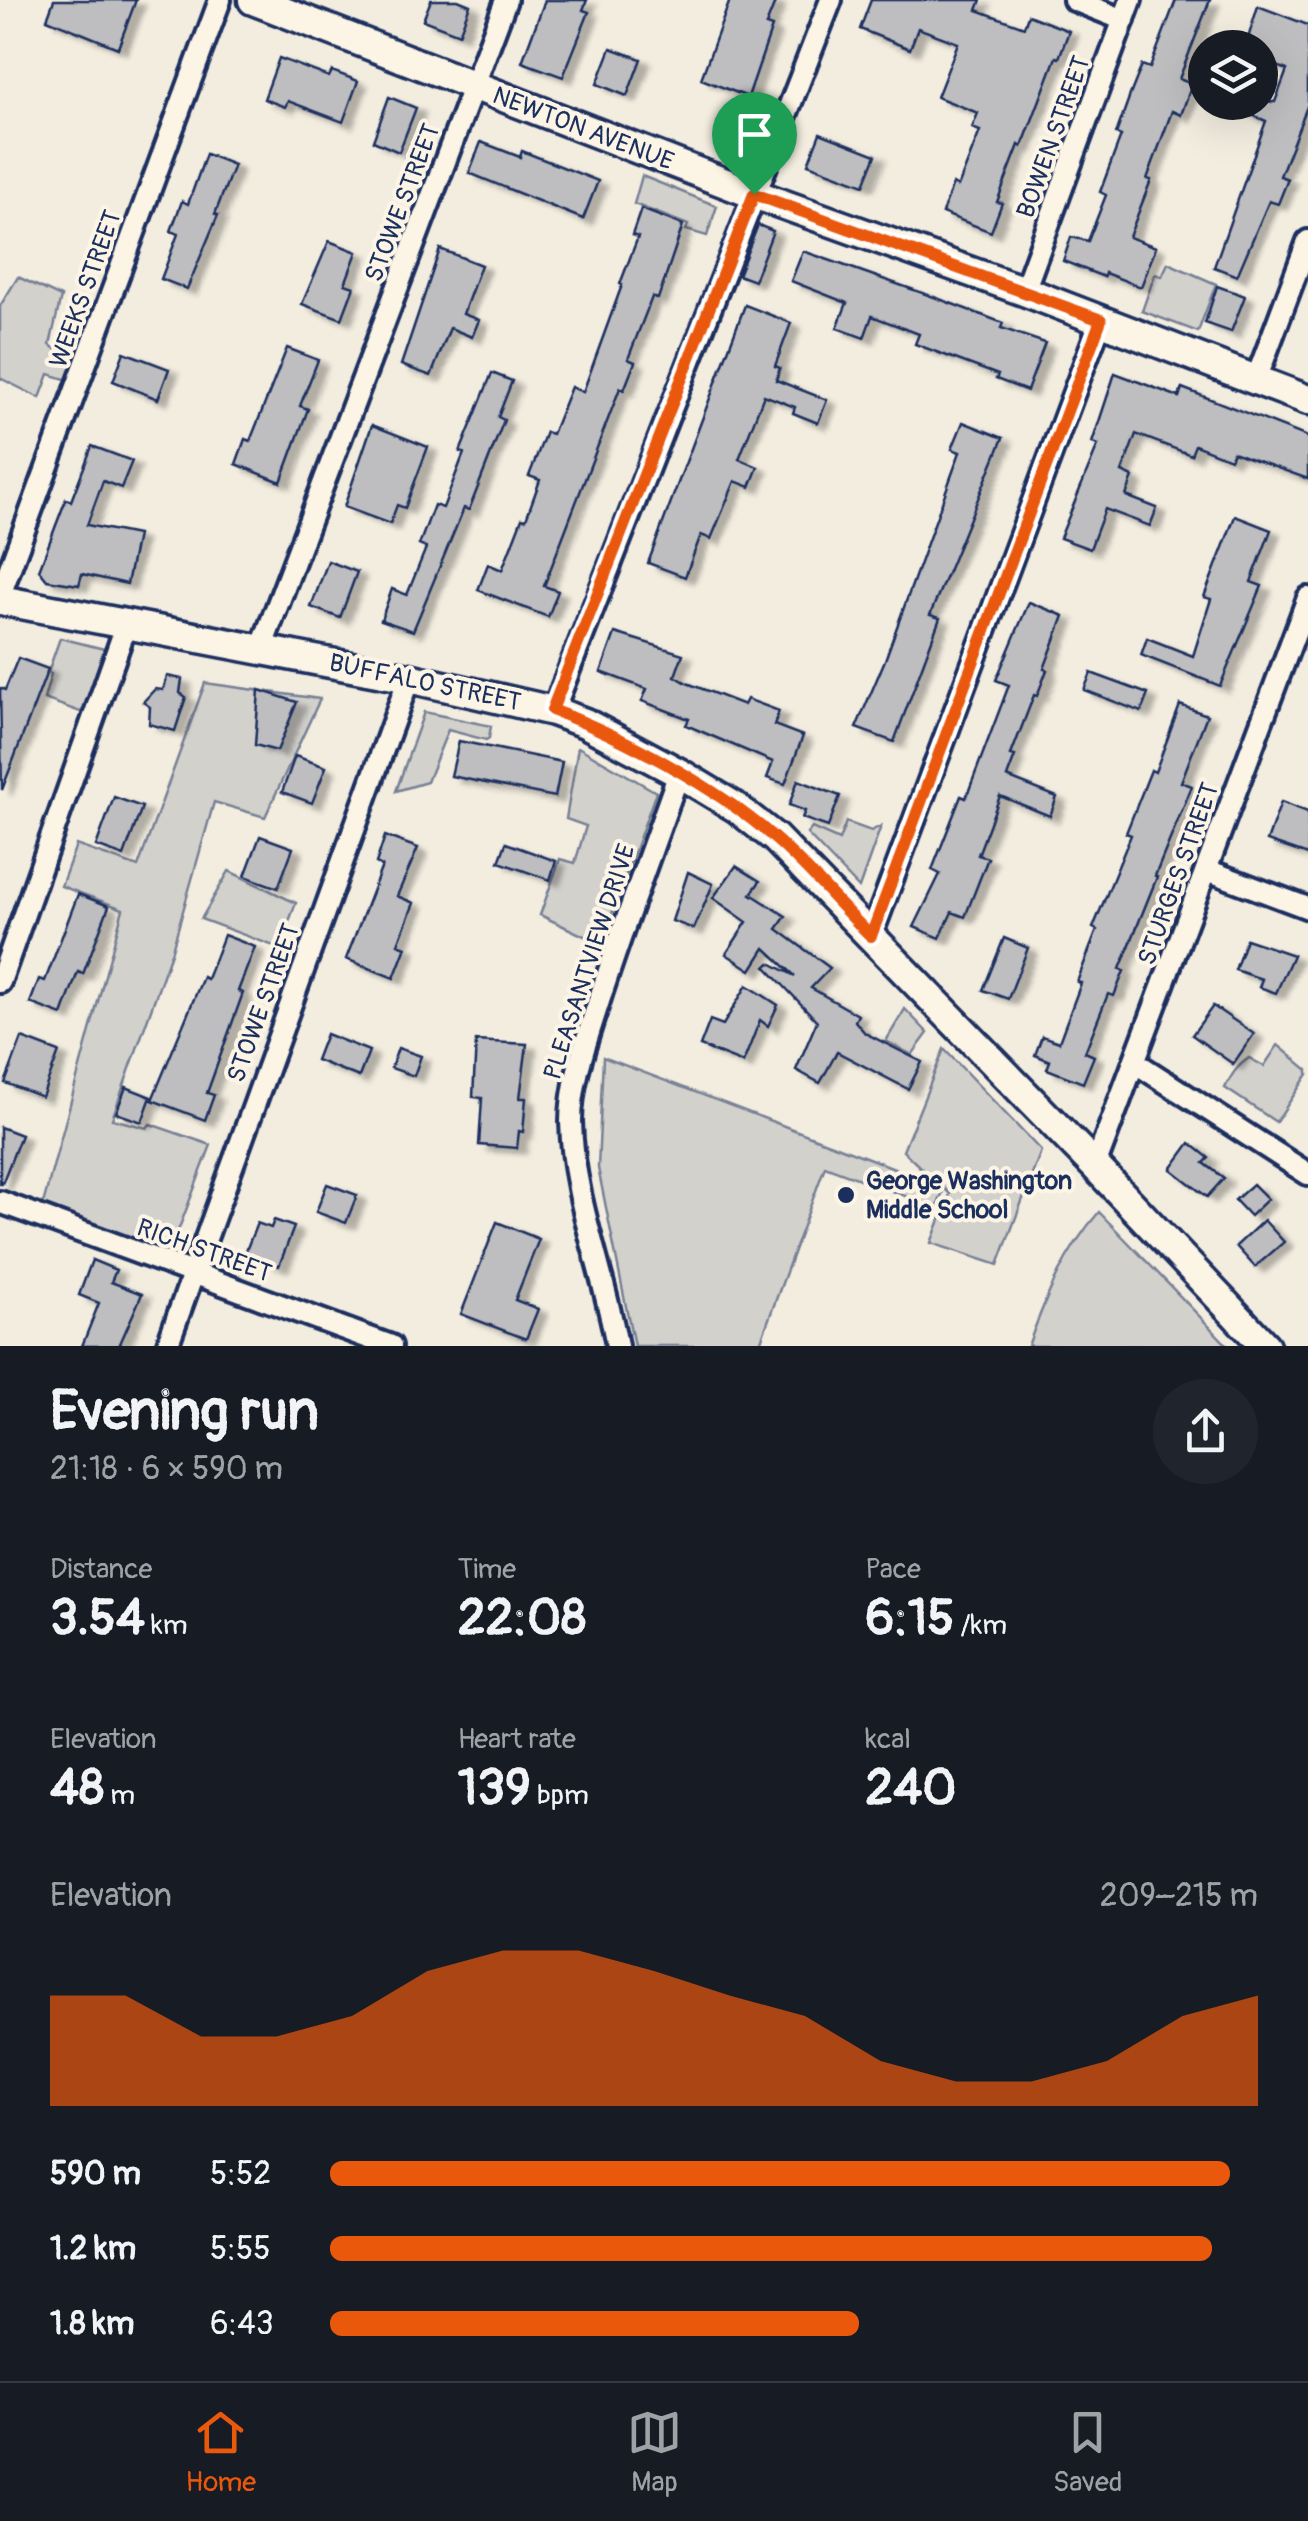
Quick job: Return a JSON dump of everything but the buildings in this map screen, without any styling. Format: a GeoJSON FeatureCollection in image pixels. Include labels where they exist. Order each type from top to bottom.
{"type":"FeatureCollection","features":[{"type":"Feature","properties":{"kind":"street","name":"WEEKS STREET"},"geometry":{"type":"LineString","coordinates":[[0,598],[220,0]]}},
{"type":"Feature","properties":{"kind":"street","name":"NEWTON AVENUE"},"geometry":{"type":"LineString","coordinates":[[253,0],[754,194],[1024,291],[1308,400]]}},
{"type":"Feature","properties":{"kind":"street","name":"STOWE STREET"},"geometry":{"type":"LineString","coordinates":[[261,648],[506,0]]}},
{"type":"Feature","properties":{"kind":"street"},"geometry":{"type":"LineString","coordinates":[[552,710],[831,0]]}},
{"type":"Feature","properties":{"kind":"street"},"geometry":{"type":"LineString","coordinates":[[1074,0],[1128,10]]}},
{"type":"Feature","properties":{"kind":"street","name":"BOWEN STREET"},"geometry":{"type":"LineString","coordinates":[[1024,291],[1128,10]]}},
{"type":"Feature","properties":{"kind":"street"},"geometry":{"type":"LineString","coordinates":[[1256,380],[1308,241]]}},
{"type":"Feature","properties":{"kind":"street"},"geometry":{"type":"LineString","coordinates":[[871,936],[1101,320]]}},
{"type":"Feature","properties":{"kind":"street","name":"BUFFALO STREET"},"geometry":{"type":"LineString","coordinates":[[0,598],[552,710],[585,723],[679,773],[737,808],[775,838],[1265,1346]]}},
{"type":"Feature","properties":{"kind":"street","name":"STURGES STREET"},"geometry":{"type":"LineString","coordinates":[[1095,1166],[1207,870],[1299,652],[1308,598]]}},
{"type":"Feature","properties":{"kind":"street"},"geometry":{"type":"LineString","coordinates":[[0,982],[126,626]]}},
{"type":"Feature","properties":{"kind":"street","name":"STOWE STREET"},"geometry":{"type":"LineString","coordinates":[[167,1346],[409,678]]}},
{"type":"Feature","properties":{"kind":"street","name":"PLEASANTVIEW DRIVE"},"geometry":{"type":"LineString","coordinates":[[616,1346],[611,1312],[580,1197],[572,1102],[580,1060],[679,773]]}},
{"type":"Feature","properties":{"kind":"street"},"geometry":{"type":"LineString","coordinates":[[1207,870],[1308,908]]}},
{"type":"Feature","properties":{"kind":"street"},"geometry":{"type":"LineString","coordinates":[[1136,1062],[1308,1174]]}},
{"type":"Feature","properties":{"kind":"street","name":"RICH STREET"},"geometry":{"type":"LineString","coordinates":[[0,1202],[392,1346]]}},
{"type":"Feature","properties":{"kind":"shaded area"},"geometry":{"type":"Polygon","coordinates":[[[642,176],[717,206],[707,236],[634,204],[642,176]]]}},
{"type":"Feature","properties":{"kind":"shaded area"},"geometry":{"type":"Polygon","coordinates":[[[1168,263],[1216,284],[1198,332],[1142,311],[1155,274],[1162,276],[1168,263]]]}},
{"type":"Feature","properties":{"kind":"shaded area"},"geometry":{"type":"Polygon","coordinates":[[[18,277],[61,297],[50,345],[73,362],[68,380],[49,374],[40,398],[0,378],[0,306],[18,277]]]}},
{"type":"Feature","properties":{"kind":"shaded area"},"geometry":{"type":"Polygon","coordinates":[[[60,638],[104,649],[83,713],[44,699],[60,638]]]}},
{"type":"Feature","properties":{"kind":"shaded area"},"geometry":{"type":"Polygon","coordinates":[[[205,683],[320,699],[265,817],[214,802],[171,953],[112,1119],[147,1128],[150,1124],[211,1145],[170,1252],[43,1204],[123,909],[61,886],[76,845],[138,867],[205,683]]]}},
{"type":"Feature","properties":{"kind":"shaded area"},"geometry":{"type":"Polygon","coordinates":[[[424,712],[491,726],[489,738],[448,730],[427,782],[396,791],[424,712]]]}},
{"type":"Feature","properties":{"kind":"shaded area"},"geometry":{"type":"Polygon","coordinates":[[[578,747],[656,792],[601,944],[540,915],[560,859],[575,863],[586,826],[566,819],[578,747]]]}},
{"type":"Feature","properties":{"kind":"shaded area"},"geometry":{"type":"Polygon","coordinates":[[[846,822],[871,831],[881,826],[859,888],[807,834],[812,828],[839,840],[846,822]]]}},
{"type":"Feature","properties":{"kind":"shaded area"},"geometry":{"type":"Polygon","coordinates":[[[229,871],[296,903],[279,948],[201,919],[229,871]]]}},
{"type":"Feature","properties":{"kind":"shaded area"},"geometry":{"type":"Polygon","coordinates":[[[905,1009],[928,1033],[912,1055],[886,1041],[905,1009]]]}},
{"type":"Feature","properties":{"kind":"shaded area"},"geometry":{"type":"Polygon","coordinates":[[[1278,1045],[1308,1074],[1276,1122],[1225,1088],[1245,1061],[1249,1058],[1264,1066],[1278,1045]]]}},
{"type":"Feature","properties":{"kind":"shaded area"},"geometry":{"type":"Polygon","coordinates":[[[944,1049],[1041,1151],[998,1265],[931,1243],[950,1194],[944,1188],[937,1208],[825,1166],[759,1346],[634,1346],[598,1168],[603,1057],[939,1185],[903,1151],[944,1049]]]}},
{"type":"Feature","properties":{"kind":"shaded area"},"geometry":{"type":"Polygon","coordinates":[[[1099,1212],[1228,1346],[1028,1346],[1066,1259],[1099,1212]]]}},
{"type":"Feature","properties":{"kind":"place","name":"George Washington Middle School"},"geometry":{"type":"Point","coordinates":[846,1195]}},
{"type":"Feature","properties":{"kind":"route"},"geometry":{"type":"LineString","coordinates":[[754,194],[1101,320],[871,936],[775,838],[737,808],[585,723],[552,710],[754,194]]}}]}
